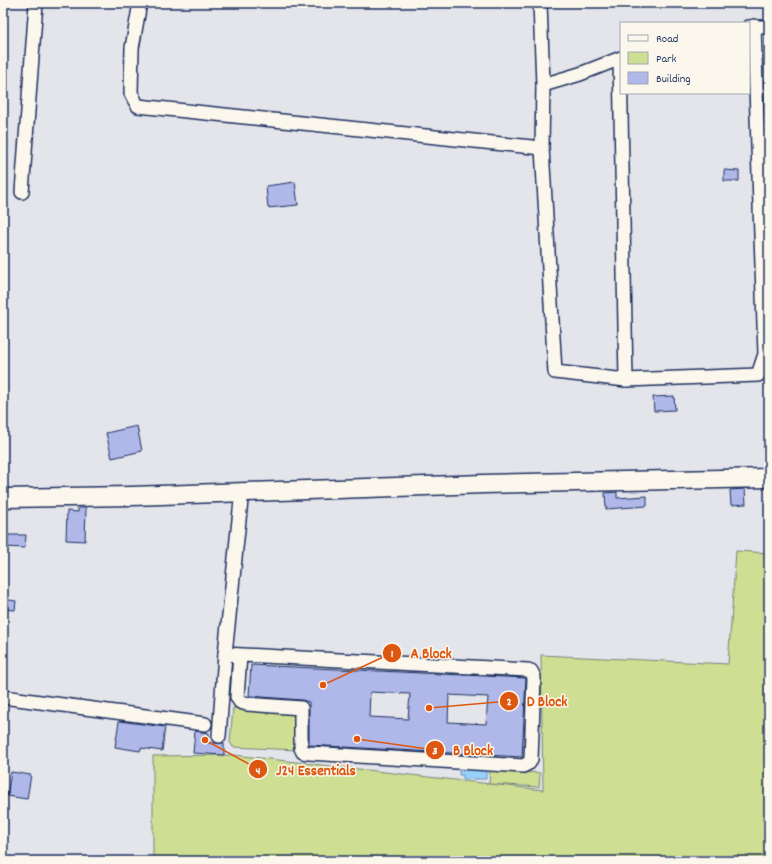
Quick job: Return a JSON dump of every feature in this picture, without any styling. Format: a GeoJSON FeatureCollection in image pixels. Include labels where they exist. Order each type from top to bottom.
{"type":"FeatureCollection","features":[{"type":"Feature","properties":{"kind":"street"},"geometry":{"type":"LineString","coordinates":[[22,192],[36,3]]}},
{"type":"Feature","properties":{"kind":"street"},"geometry":{"type":"LineString","coordinates":[[140,3],[132,48],[131,93],[138,106],[542,148]]}},
{"type":"Feature","properties":{"kind":"street"},"geometry":{"type":"LineString","coordinates":[[540,3],[543,85],[542,148],[555,372],[626,380],[758,375],[765,354],[751,26],[769,27]]}},
{"type":"Feature","properties":{"kind":"street"},"geometry":{"type":"LineString","coordinates":[[543,85],[580,74],[620,58]]}},
{"type":"Feature","properties":{"kind":"street"},"geometry":{"type":"LineString","coordinates":[[622,94],[626,380]]}},
{"type":"Feature","properties":{"kind":"street"},"geometry":{"type":"LineString","coordinates":[[3,498],[132,496],[242,491],[769,478]]}},
{"type":"Feature","properties":{"kind":"street"},"geometry":{"type":"LineString","coordinates":[[219,736],[224,669],[242,491]]}},
{"type":"Feature","properties":{"kind":"street"},"geometry":{"type":"LineString","coordinates":[[226,654],[531,671],[534,677],[531,759],[529,764],[523,766],[303,752],[301,748],[301,708],[247,704],[240,702],[237,697],[240,655]]}},
{"type":"Feature","properties":{"kind":"street"},"geometry":{"type":"LineString","coordinates":[[224,669],[239,670]]}},
{"type":"Feature","properties":{"kind":"street"},"geometry":{"type":"LineString","coordinates":[[3,697],[205,724]]}},
{"type":"Feature","properties":{"kind":"green space"},"geometry":{"type":"Polygon","coordinates":[[[736,551],[769,553],[769,861],[153,861],[153,756],[234,755],[543,790],[541,655],[728,664],[736,551]]]}},
{"type":"Feature","properties":{"kind":"green space"},"geometry":{"type":"Polygon","coordinates":[[[233,708],[292,711],[295,713],[297,750],[233,747],[230,742],[233,708]]]}},
{"type":"Feature","properties":{"kind":"green space"},"geometry":{"type":"Polygon","coordinates":[[[490,770],[540,773],[539,787],[489,784],[490,770]]]}},
{"type":"Feature","properties":{"kind":"water"},"geometry":{"type":"Polygon","coordinates":[[[459,769],[486,769],[486,779],[463,779],[463,775],[459,775],[459,769]]]}},
{"type":"Feature","properties":{"kind":"building"},"geometry":{"type":"Polygon","coordinates":[[[724,170],[739,171],[739,181],[724,181],[724,170]]]}},
{"type":"Feature","properties":{"kind":"building"},"geometry":{"type":"Polygon","coordinates":[[[295,182],[298,205],[268,208],[266,186],[295,182]]]}},
{"type":"Feature","properties":{"kind":"building"},"geometry":{"type":"Polygon","coordinates":[[[674,396],[675,410],[654,411],[653,397],[674,396]]]}},
{"type":"Feature","properties":{"kind":"building"},"geometry":{"type":"Polygon","coordinates":[[[137,426],[142,451],[112,458],[106,433],[137,426]]]}},
{"type":"Feature","properties":{"kind":"building"},"geometry":{"type":"Polygon","coordinates":[[[745,489],[746,504],[731,505],[730,490],[745,489]]]}},
{"type":"Feature","properties":{"kind":"building"},"geometry":{"type":"Polygon","coordinates":[[[617,492],[617,498],[647,496],[647,506],[606,509],[605,493],[617,492]]]}},
{"type":"Feature","properties":{"kind":"building"},"geometry":{"type":"Polygon","coordinates":[[[78,508],[86,508],[85,541],[66,540],[67,511],[78,512],[78,508]]]}},
{"type":"Feature","properties":{"kind":"building"},"geometry":{"type":"Polygon","coordinates":[[[3,535],[26,535],[25,548],[3,547],[3,535]]]}},
{"type":"Feature","properties":{"kind":"building"},"geometry":{"type":"Polygon","coordinates":[[[3,599],[16,601],[15,610],[3,609],[3,599]]]}},
{"type":"Feature","properties":{"kind":"building"},"geometry":{"type":"Polygon","coordinates":[[[251,665],[526,678],[522,757],[309,745],[309,702],[302,700],[249,696],[251,665]],[[370,692],[369,717],[408,719],[410,694],[370,692]],[[449,695],[448,722],[486,724],[488,697],[449,695]]]}},
{"type":"Feature","properties":{"kind":"building"},"geometry":{"type":"Polygon","coordinates":[[[119,721],[165,727],[162,751],[141,748],[140,751],[115,747],[119,721]]]}},
{"type":"Feature","properties":{"kind":"building"},"geometry":{"type":"Polygon","coordinates":[[[195,731],[209,733],[208,743],[224,743],[224,755],[193,753],[195,731]]]}},
{"type":"Feature","properties":{"kind":"building"},"geometry":{"type":"Polygon","coordinates":[[[11,772],[31,775],[27,799],[7,796],[11,772]]]}},
{"type":"Feature","properties":{"kind":"place","name":"A Block"},"geometry":{"type":"Point","coordinates":[323,685]}},
{"type":"Feature","properties":{"kind":"place","name":"D Block"},"geometry":{"type":"Point","coordinates":[429,708]}},
{"type":"Feature","properties":{"kind":"place","name":"B Block"},"geometry":{"type":"Point","coordinates":[357,739]}},
{"type":"Feature","properties":{"kind":"place","name":"J24 Essentials"},"geometry":{"type":"Point","coordinates":[205,740]}}]}
